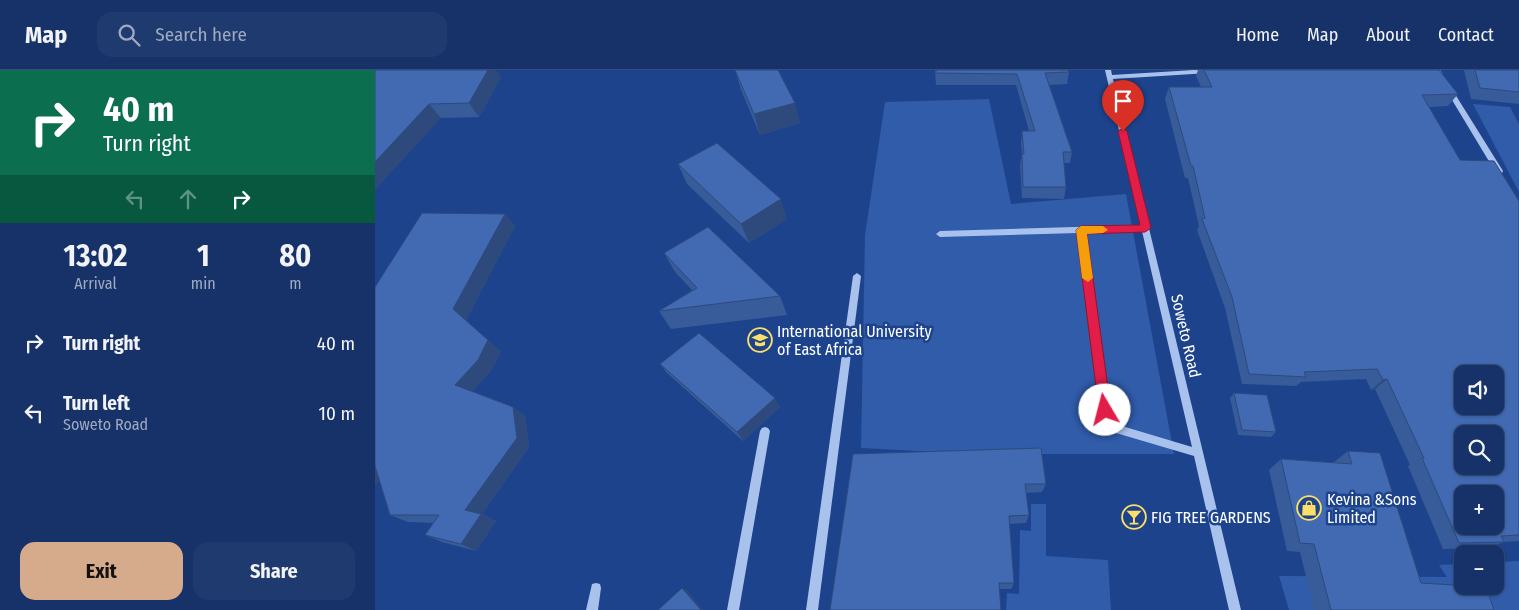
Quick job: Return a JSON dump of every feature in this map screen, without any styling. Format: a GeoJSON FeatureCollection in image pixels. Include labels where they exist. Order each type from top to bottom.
{"type":"FeatureCollection","features":[{"type":"Feature","properties":{"kind":"street"},"geometry":{"type":"LineString","coordinates":[[1437,70],[1503,178]]}},
{"type":"Feature","properties":{"kind":"street"},"geometry":{"type":"LineString","coordinates":[[1109,74],[1216,71]]}},
{"type":"Feature","properties":{"kind":"street","name":"Soweto Road"},"geometry":{"type":"LineString","coordinates":[[1109,74],[1235,610]]}},
{"type":"Feature","properties":{"kind":"street"},"geometry":{"type":"LineString","coordinates":[[940,234],[1145,228]]}},
{"type":"Feature","properties":{"kind":"street"},"geometry":{"type":"LineString","coordinates":[[1081,230],[1105,410],[1109,422],[1119,430],[1198,453]]}},
{"type":"Feature","properties":{"kind":"street"},"geometry":{"type":"LineString","coordinates":[[812,610],[857,276]]}},
{"type":"Feature","properties":{"kind":"street"},"geometry":{"type":"LineString","coordinates":[[733,610],[765,430]]}},
{"type":"Feature","properties":{"kind":"street"},"geometry":{"type":"LineString","coordinates":[[592,610],[596,588]]}},
{"type":"Feature","properties":{"kind":"shaded area"},"geometry":{"type":"Polygon","coordinates":[[[989,99],[1011,204],[1126,194],[1174,454],[976,454],[861,448],[865,235],[885,102],[989,99]]]}},
{"type":"Feature","properties":{"kind":"shaded area"},"geometry":{"type":"Polygon","coordinates":[[[1473,104],[1510,107],[1519,124],[1519,192],[1473,104]]]}},
{"type":"Feature","properties":{"kind":"shaded area"},"geometry":{"type":"Polygon","coordinates":[[[1031,504],[1046,504],[1046,556],[1108,560],[1111,610],[1006,610],[1007,593],[1019,594],[1020,530],[1031,531],[1031,504]]]}},
{"type":"Feature","properties":{"kind":"shaded area"},"geometry":{"type":"Polygon","coordinates":[[[1519,561],[1519,610],[1289,610],[1279,576],[1447,577],[1439,565],[1454,564],[1454,595],[1504,595],[1504,562],[1519,561]]]}},
{"type":"Feature","properties":{"kind":"building"},"geometry":{"type":"Polygon","coordinates":[[[375,70],[488,70],[469,103],[429,104],[375,162],[375,70]]]}},
{"type":"Feature","properties":{"kind":"building"},"geometry":{"type":"Polygon","coordinates":[[[735,70],[778,70],[795,103],[754,114],[735,70]]]}},
{"type":"Feature","properties":{"kind":"building"},"geometry":{"type":"Polygon","coordinates":[[[936,70],[1068,70],[1069,72],[1045,73],[1072,152],[1063,152],[1066,187],[1023,187],[1022,154],[1024,154],[1022,131],[1035,131],[1017,74],[936,73],[936,70]]]}},
{"type":"Feature","properties":{"kind":"building"},"geometry":{"type":"Polygon","coordinates":[[[1204,70],[1439,70],[1458,94],[1422,95],[1460,160],[1494,161],[1519,201],[1519,535],[1501,536],[1504,542],[1459,543],[1456,535],[1504,535],[1504,485],[1454,485],[1454,532],[1422,458],[1424,458],[1387,379],[1383,380],[1377,369],[1304,372],[1306,377],[1249,374],[1232,297],[1202,219],[1205,218],[1193,166],[1191,166],[1169,87],[1212,87],[1204,70]]]}},
{"type":"Feature","properties":{"kind":"building"},"geometry":{"type":"Polygon","coordinates":[[[1475,70],[1519,70],[1519,92],[1480,88],[1475,70]]]}},
{"type":"Feature","properties":{"kind":"building"},"geometry":{"type":"Polygon","coordinates":[[[717,143],[781,199],[741,224],[678,164],[717,143]]]}},
{"type":"Feature","properties":{"kind":"building"},"geometry":{"type":"Polygon","coordinates":[[[422,213],[505,214],[453,309],[488,340],[478,360],[455,385],[513,407],[517,438],[465,510],[481,514],[461,544],[425,535],[439,515],[390,515],[375,466],[375,287],[422,213]]]}},
{"type":"Feature","properties":{"kind":"building"},"geometry":{"type":"Polygon","coordinates":[[[708,227],[780,296],[659,311],[697,288],[664,253],[708,227]]]}},
{"type":"Feature","properties":{"kind":"building"},"geometry":{"type":"Polygon","coordinates":[[[699,333],[775,398],[737,432],[660,364],[699,333]]]}},
{"type":"Feature","properties":{"kind":"building"},"geometry":{"type":"Polygon","coordinates":[[[1234,393],[1267,395],[1276,432],[1242,430],[1234,393]]]}},
{"type":"Feature","properties":{"kind":"building"},"geometry":{"type":"Polygon","coordinates":[[[1041,448],[1046,484],[1025,484],[1029,515],[1009,516],[1014,583],[999,583],[1001,610],[830,610],[853,454],[1041,448]]]}},
{"type":"Feature","properties":{"kind":"building"},"geometry":{"type":"Polygon","coordinates":[[[1348,451],[1380,453],[1421,583],[1454,585],[1454,595],[1489,595],[1494,610],[1331,610],[1314,544],[1300,543],[1281,459],[1352,464],[1348,451]]]}},
{"type":"Feature","properties":{"kind":"building"},"geometry":{"type":"Polygon","coordinates":[[[682,588],[701,610],[658,610],[682,588]]]}},
{"type":"Feature","properties":{"kind":"slow traffic"},"geometry":{"type":"LineString","coordinates":[[1088,278],[1081,230],[1103,230]]}},
{"type":"Feature","properties":{"kind":"place","name":"International University of East Africa"},"geometry":{"type":"Point","coordinates":[760,340]}},
{"type":"Feature","properties":{"kind":"place","name":"Kevina &Sons Limited"},"geometry":{"type":"Point","coordinates":[1309,508]}},
{"type":"Feature","properties":{"kind":"place","name":"FIG TREE GARDENS"},"geometry":{"type":"Point","coordinates":[1134,517]}},
{"type":"Feature","properties":{"kind":"route"},"geometry":{"type":"LineString","coordinates":[[1105,410],[1081,230],[1145,228],[1123,131]]}}]}
